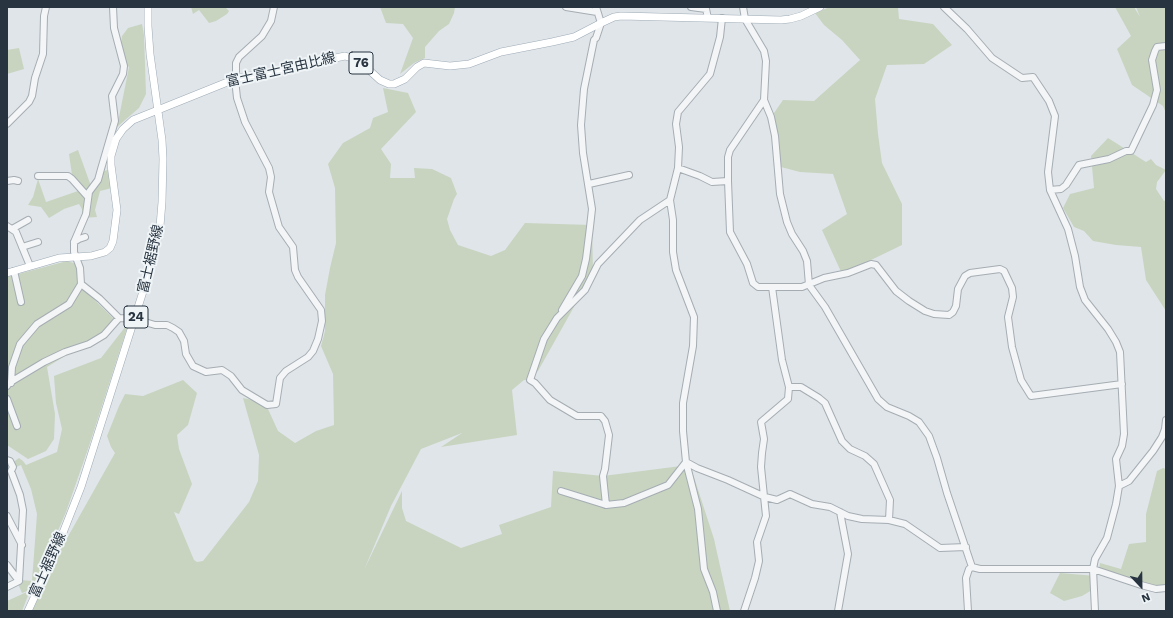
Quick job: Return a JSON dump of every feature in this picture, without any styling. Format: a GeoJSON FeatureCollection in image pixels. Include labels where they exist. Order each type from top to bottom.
{"type":"FeatureCollection","features":[{"type":"Feature","properties":{"kind":"main road","name":"富士裾野線"},"geometry":{"type":"LineString","coordinates":[[28,611],[57,548],[81,487],[153,260],[160,220],[164,180],[162,140],[157,111],[148,26],[148,7]]}},
{"type":"Feature","properties":{"kind":"main road","name":"富士富士宮由比線"},"geometry":{"type":"LineString","coordinates":[[10,272],[59,258],[99,254],[110,248],[113,241],[117,210],[111,156],[112,147],[123,129],[133,120],[236,79],[351,56],[358,60],[380,80],[389,84],[394,84],[405,79],[417,66],[424,63],[450,66],[469,64],[501,52],[574,37],[614,17],[629,15],[781,20],[790,19],[820,7]]}},
{"type":"Feature","properties":{"kind":"street"},"geometry":{"type":"LineString","coordinates":[[7,124],[29,102],[32,96],[34,78],[43,54],[44,16],[46,7]]}},
{"type":"Feature","properties":{"kind":"street"},"geometry":{"type":"LineString","coordinates":[[9,384],[12,367],[20,344],[37,324],[69,304],[81,284],[80,268],[74,252],[74,242],[86,214],[89,192],[98,180],[115,121],[112,96],[123,74],[124,66],[114,28],[113,7]]}},
{"type":"Feature","properties":{"kind":"street"},"geometry":{"type":"LineString","coordinates":[[81,284],[100,299],[119,318],[135,319],[155,325],[167,325],[174,328],[179,332],[184,341],[186,354],[193,366],[206,372],[222,370],[231,376],[242,390],[267,405],[276,404],[280,378],[286,371],[308,357],[313,351],[318,339],[322,321],[321,310],[298,277],[295,270],[293,247],[279,227],[269,192],[271,177],[269,168],[245,122],[237,98],[236,63],[239,57],[262,36],[271,21],[274,7]]}},
{"type":"Feature","properties":{"kind":"street"},"geometry":{"type":"LineString","coordinates":[[566,7],[597,10],[601,23],[594,40],[584,88],[581,125],[592,209],[586,259],[582,276],[544,339],[530,380],[535,383],[550,400],[577,416],[601,416],[605,421],[609,435],[606,468],[603,476],[606,505]]}},
{"type":"Feature","properties":{"kind":"street"},"geometry":{"type":"LineString","coordinates":[[691,7],[706,9],[708,18]]}},
{"type":"Feature","properties":{"kind":"street"},"geometry":{"type":"LineString","coordinates":[[743,7],[745,19],[764,51],[766,61],[764,100],[771,116],[775,136],[780,194],[787,222],[807,261],[809,285],[825,307],[878,399],[888,408],[910,416],[919,422],[929,436],[972,567]]}},
{"type":"Feature","properties":{"kind":"street"},"geometry":{"type":"LineString","coordinates":[[944,7],[967,29],[992,58],[1022,78],[1033,77],[1049,101],[1055,116],[1048,172],[1050,190],[1068,229],[1075,256],[1080,287],[1085,300],[1108,329],[1120,352],[1124,434],[1122,446],[1116,459],[1119,486],[1107,538],[1095,560],[1093,569],[1095,611]]}},
{"type":"Feature","properties":{"kind":"street"},"geometry":{"type":"LineString","coordinates":[[717,611],[713,592],[704,569],[698,509],[686,462],[683,431],[683,403],[693,346],[694,317],[675,264],[673,252],[673,220],[670,200],[678,168],[679,147],[676,124],[678,112],[710,74],[720,37],[722,18]]}},
{"type":"Feature","properties":{"kind":"street"},"geometry":{"type":"LineString","coordinates":[[1050,190],[1061,189],[1066,185],[1079,165],[1109,159],[1126,151],[1130,151],[1153,105],[1156,90],[1152,60],[1155,51],[1157,47],[1166,46]]}},
{"type":"Feature","properties":{"kind":"street"},"geometry":{"type":"LineString","coordinates":[[764,100],[730,150],[728,157],[730,232],[747,264],[754,283],[758,287],[802,287],[824,278],[848,273],[871,264],[876,265],[896,291],[905,298],[925,311],[934,314],[949,315],[953,312],[956,306],[958,289],[965,276],[1000,269],[1004,271],[1012,288],[1013,297],[1008,317],[1009,331],[1021,380],[1031,396],[1122,384]]}},
{"type":"Feature","properties":{"kind":"street"},"geometry":{"type":"LineString","coordinates":[[678,168],[712,182],[728,181]]}},
{"type":"Feature","properties":{"kind":"street"},"geometry":{"type":"LineString","coordinates":[[589,184],[630,175]]}},
{"type":"Feature","properties":{"kind":"street"},"geometry":{"type":"LineString","coordinates":[[38,176],[68,176],[88,198]]}},
{"type":"Feature","properties":{"kind":"street"},"geometry":{"type":"LineString","coordinates":[[7,181],[18,181]]}},
{"type":"Feature","properties":{"kind":"street"},"geometry":{"type":"LineString","coordinates":[[557,318],[585,290],[598,264],[629,231],[640,220],[670,200]]}},
{"type":"Feature","properties":{"kind":"street"},"geometry":{"type":"LineString","coordinates":[[28,220],[10,227],[16,232],[30,266]]}},
{"type":"Feature","properties":{"kind":"street"},"geometry":{"type":"LineString","coordinates":[[74,242],[85,236]]}},
{"type":"Feature","properties":{"kind":"street"},"geometry":{"type":"LineString","coordinates":[[22,247],[38,242]]}},
{"type":"Feature","properties":{"kind":"street"},"geometry":{"type":"LineString","coordinates":[[10,272],[21,302]]}},
{"type":"Feature","properties":{"kind":"street"},"geometry":{"type":"LineString","coordinates":[[744,611],[759,561],[758,542],[766,516],[761,467],[764,439],[761,422],[788,399],[789,387],[782,360],[772,287]]}},
{"type":"Feature","properties":{"kind":"street"},"geometry":{"type":"LineString","coordinates":[[9,384],[44,362],[65,352],[89,344],[104,335],[119,318]]}},
{"type":"Feature","properties":{"kind":"street"},"geometry":{"type":"LineString","coordinates":[[789,387],[801,387],[825,403],[842,441],[850,449],[864,456],[874,464],[890,500],[888,520]]}},
{"type":"Feature","properties":{"kind":"street"},"geometry":{"type":"LineString","coordinates":[[7,399],[17,426]]}},
{"type":"Feature","properties":{"kind":"street"},"geometry":{"type":"LineString","coordinates":[[1119,486],[1129,481],[1153,451],[1162,437],[1166,420]]}},
{"type":"Feature","properties":{"kind":"street"},"geometry":{"type":"LineString","coordinates":[[7,460],[10,461],[13,467],[9,472],[20,495],[23,510],[19,581]]}},
{"type":"Feature","properties":{"kind":"street"},"geometry":{"type":"LineString","coordinates":[[686,462],[696,468],[728,480],[765,497],[777,500],[790,494],[812,504],[830,507],[862,519],[888,520],[905,524],[940,548],[966,548]]}},
{"type":"Feature","properties":{"kind":"street"},"geometry":{"type":"LineString","coordinates":[[561,491],[606,505],[624,503],[668,485],[686,462]]}},
{"type":"Feature","properties":{"kind":"street"},"geometry":{"type":"LineString","coordinates":[[838,611],[848,554],[840,512]]}},
{"type":"Feature","properties":{"kind":"street"},"geometry":{"type":"LineString","coordinates":[[7,516],[22,545]]}},
{"type":"Feature","properties":{"kind":"street"},"geometry":{"type":"LineString","coordinates":[[7,565],[19,581]]}},
{"type":"Feature","properties":{"kind":"street"},"geometry":{"type":"LineString","coordinates":[[972,567],[1093,569],[1156,589],[1166,588]]}},
{"type":"Feature","properties":{"kind":"street"},"geometry":{"type":"LineString","coordinates":[[968,611],[966,578],[969,569],[972,567]]}},
{"type":"Feature","properties":{"kind":"street"},"geometry":{"type":"LineString","coordinates":[[7,587],[19,581]]}},
{"type":"Feature","properties":{"kind":"green space"},"geometry":{"type":"Polygon","coordinates":[[[191,7],[225,7],[229,11],[216,21],[209,23],[199,10],[193,14],[191,7]]]}},
{"type":"Feature","properties":{"kind":"green space"},"geometry":{"type":"Polygon","coordinates":[[[380,7],[455,7],[449,24],[439,31],[425,47],[425,58],[414,63],[400,74],[413,38],[403,24],[386,23],[380,7]]]}},
{"type":"Feature","properties":{"kind":"green space"},"geometry":{"type":"Polygon","coordinates":[[[830,7],[898,7],[899,19],[933,24],[952,45],[924,64],[887,65],[875,99],[882,163],[902,204],[902,245],[842,274],[822,230],[847,214],[833,174],[800,172],[781,167],[774,113],[783,100],[814,101],[860,60],[842,40],[824,25],[815,13],[830,7]]]}},
{"type":"Feature","properties":{"kind":"green space"},"geometry":{"type":"Polygon","coordinates":[[[1115,7],[1134,7],[1140,17],[1136,7],[1166,7],[1166,113],[1163,106],[1132,85],[1117,49],[1131,36],[1115,7]]]}},
{"type":"Feature","properties":{"kind":"green space"},"geometry":{"type":"Polygon","coordinates":[[[142,24],[144,35],[146,94],[139,108],[117,127],[129,67],[121,61],[122,36],[128,28],[142,24]]]}},
{"type":"Feature","properties":{"kind":"green space"},"geometry":{"type":"Polygon","coordinates":[[[19,48],[24,69],[7,74],[7,50],[19,48]]]}},
{"type":"Feature","properties":{"kind":"green space"},"geometry":{"type":"Polygon","coordinates":[[[383,88],[408,93],[416,112],[381,149],[391,164],[390,178],[415,178],[414,168],[432,169],[451,178],[457,194],[447,219],[450,230],[458,245],[491,256],[505,250],[525,223],[592,225],[593,273],[538,371],[532,375],[530,380],[524,380],[512,390],[517,435],[441,447],[462,433],[421,449],[391,506],[364,570],[402,491],[402,508],[406,521],[461,548],[502,534],[499,525],[551,507],[553,471],[603,476],[681,466],[691,468],[714,539],[730,611],[26,611],[115,453],[107,436],[125,394],[143,396],[183,380],[197,393],[188,425],[177,435],[179,449],[192,484],[179,514],[174,512],[194,560],[197,562],[203,561],[249,502],[258,481],[259,455],[243,398],[258,401],[268,409],[278,431],[295,443],[316,431],[334,425],[333,374],[321,346],[325,331],[325,295],[336,243],[335,188],[328,164],[343,143],[370,128],[373,118],[388,112],[383,88]]]}},
{"type":"Feature","properties":{"kind":"green space"},"geometry":{"type":"Polygon","coordinates":[[[1108,138],[1146,162],[1151,159],[1156,165],[1166,170],[1157,182],[1156,189],[1164,201],[1166,200],[1166,311],[1146,280],[1141,247],[1093,241],[1084,231],[1074,227],[1063,208],[1070,194],[1094,188],[1091,156],[1108,138]]]}},
{"type":"Feature","properties":{"kind":"green space"},"geometry":{"type":"Polygon","coordinates":[[[78,150],[91,186],[99,172],[108,170],[112,188],[100,191],[95,210],[97,217],[82,218],[82,209],[79,204],[64,209],[49,218],[41,207],[28,205],[33,197],[38,179],[46,202],[78,191],[72,175],[69,154],[78,150]]]}},
{"type":"Feature","properties":{"kind":"green space"},"geometry":{"type":"Polygon","coordinates":[[[67,261],[77,264],[78,284],[113,318],[112,324],[98,336],[47,367],[55,414],[54,439],[46,451],[28,459],[7,445],[7,277],[67,261]]]}},
{"type":"Feature","properties":{"kind":"green space"},"geometry":{"type":"Polygon","coordinates":[[[129,322],[66,512],[33,589],[22,593],[18,584],[21,580],[32,581],[37,514],[31,489],[21,465],[14,468],[12,463],[19,458],[26,465],[57,452],[62,429],[56,403],[54,376],[101,358],[129,322]]]}},
{"type":"Feature","properties":{"kind":"green space"},"geometry":{"type":"Polygon","coordinates":[[[1163,468],[1166,469],[1166,587],[1153,586],[1099,569],[1100,563],[1121,569],[1129,544],[1146,542],[1146,514],[1157,471],[1163,468]]]}},
{"type":"Feature","properties":{"kind":"green space"},"geometry":{"type":"Polygon","coordinates":[[[1060,573],[1096,576],[1097,587],[1082,596],[1064,601],[1050,593],[1060,573]]]}},
{"type":"Feature","properties":{"kind":"green space"},"geometry":{"type":"Polygon","coordinates":[[[29,591],[22,611],[7,611],[7,601],[29,591]]]}}]}
